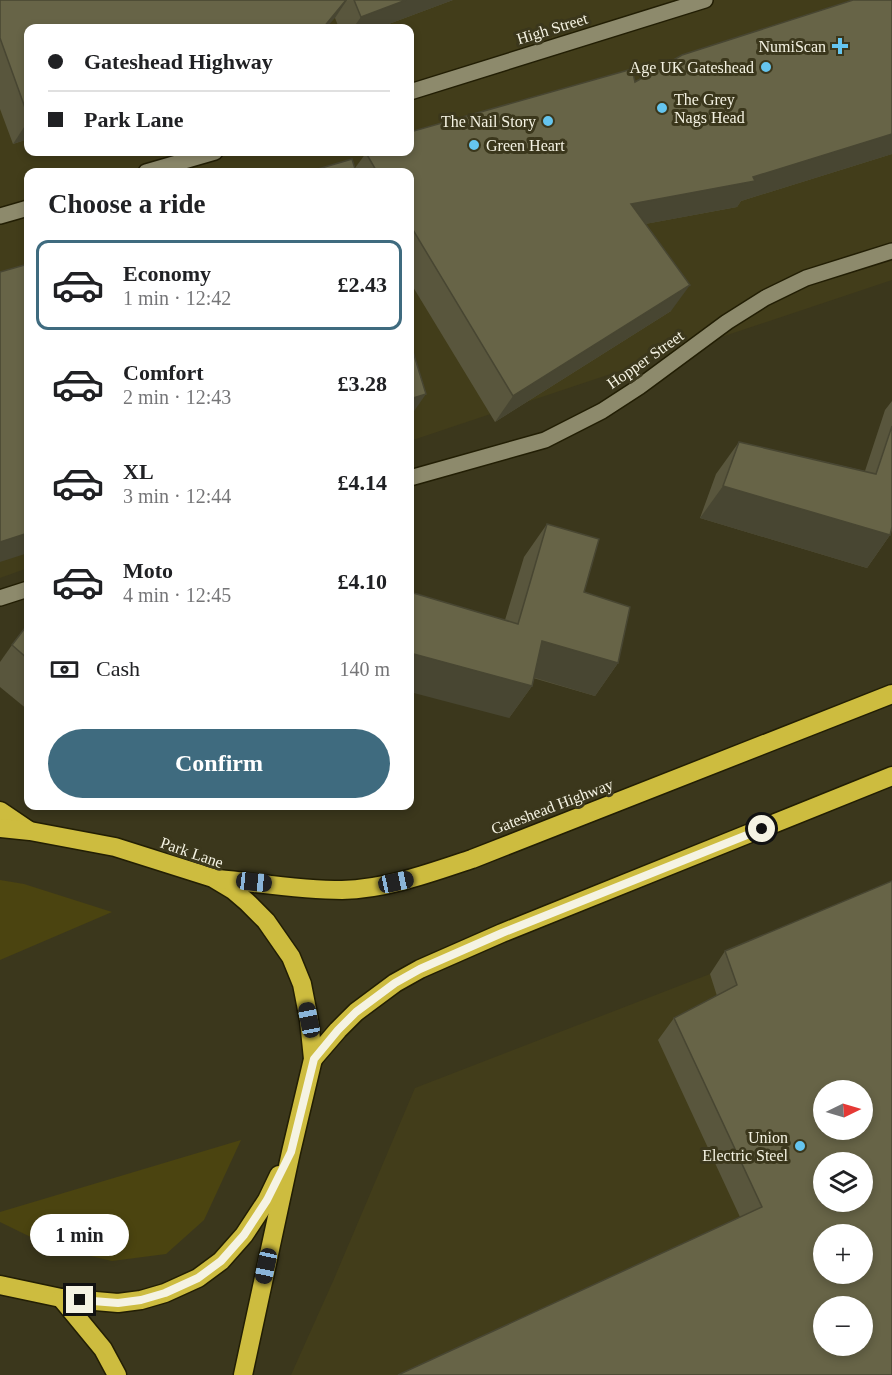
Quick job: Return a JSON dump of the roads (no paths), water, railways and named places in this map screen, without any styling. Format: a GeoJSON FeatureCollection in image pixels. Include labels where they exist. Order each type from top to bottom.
{"type":"FeatureCollection","features":[{"type":"Feature","properties":{"kind":"highway","name":"Gateshead Highway"},"geometry":{"type":"LineString","coordinates":[[213,878],[344,890],[417,877],[472,859],[892,694]]}},
{"type":"Feature","properties":{"kind":"highway"},"geometry":{"type":"LineString","coordinates":[[314,1059],[356,1012],[395,983],[420,969],[502,933],[892,776]]}},
{"type":"Feature","properties":{"kind":"highway","name":"Park Lane"},"geometry":{"type":"LineString","coordinates":[[0,811],[30,831]]}},
{"type":"Feature","properties":{"kind":"highway","name":"Park Lane"},"geometry":{"type":"LineString","coordinates":[[0,828],[30,831],[115,847],[213,878],[233,890],[266,921],[291,957],[302,984],[314,1059],[291,1152],[243,1375]]}},
{"type":"Feature","properties":{"kind":"highway","name":"Park Lane"},"geometry":{"type":"LineString","coordinates":[[0,1286],[61,1298],[118,1303],[141,1300],[165,1293],[198,1278],[221,1261],[244,1235],[267,1200],[291,1152]]}},
{"type":"Feature","properties":{"kind":"highway"},"geometry":{"type":"LineString","coordinates":[[61,1298],[103,1349],[117,1375]]}},
{"type":"Feature","properties":{"kind":"street","name":"High Street"},"geometry":{"type":"LineString","coordinates":[[414,91],[705,0]]}},
{"type":"Feature","properties":{"kind":"street"},"geometry":{"type":"LineString","coordinates":[[160,168],[201,156]]}},
{"type":"Feature","properties":{"kind":"street"},"geometry":{"type":"LineString","coordinates":[[0,216],[24,209]]}},
{"type":"Feature","properties":{"kind":"street","name":"Hopper Street"},"geometry":{"type":"LineString","coordinates":[[414,477],[545,440],[602,411],[639,387],[765,297],[806,278],[892,251]]}},
{"type":"Feature","properties":{"kind":"street"},"geometry":{"type":"LineString","coordinates":[[0,598],[24,590]]}},
{"type":"Feature","properties":{"kind":"place","name":"NumiScan"},"geometry":{"type":"Point","coordinates":[840,46]}},
{"type":"Feature","properties":{"kind":"place","name":"Age UK Gateshead"},"geometry":{"type":"Point","coordinates":[766,67]}},
{"type":"Feature","properties":{"kind":"place","name":"The Grey Nags Head"},"geometry":{"type":"Point","coordinates":[662,108]}},
{"type":"Feature","properties":{"kind":"place","name":"The Nail Story"},"geometry":{"type":"Point","coordinates":[548,121]}},
{"type":"Feature","properties":{"kind":"place","name":"Green Heart"},"geometry":{"type":"Point","coordinates":[474,145]}},
{"type":"Feature","properties":{"kind":"place","name":"Union Electric Steel"},"geometry":{"type":"Point","coordinates":[800,1146]}}]}
